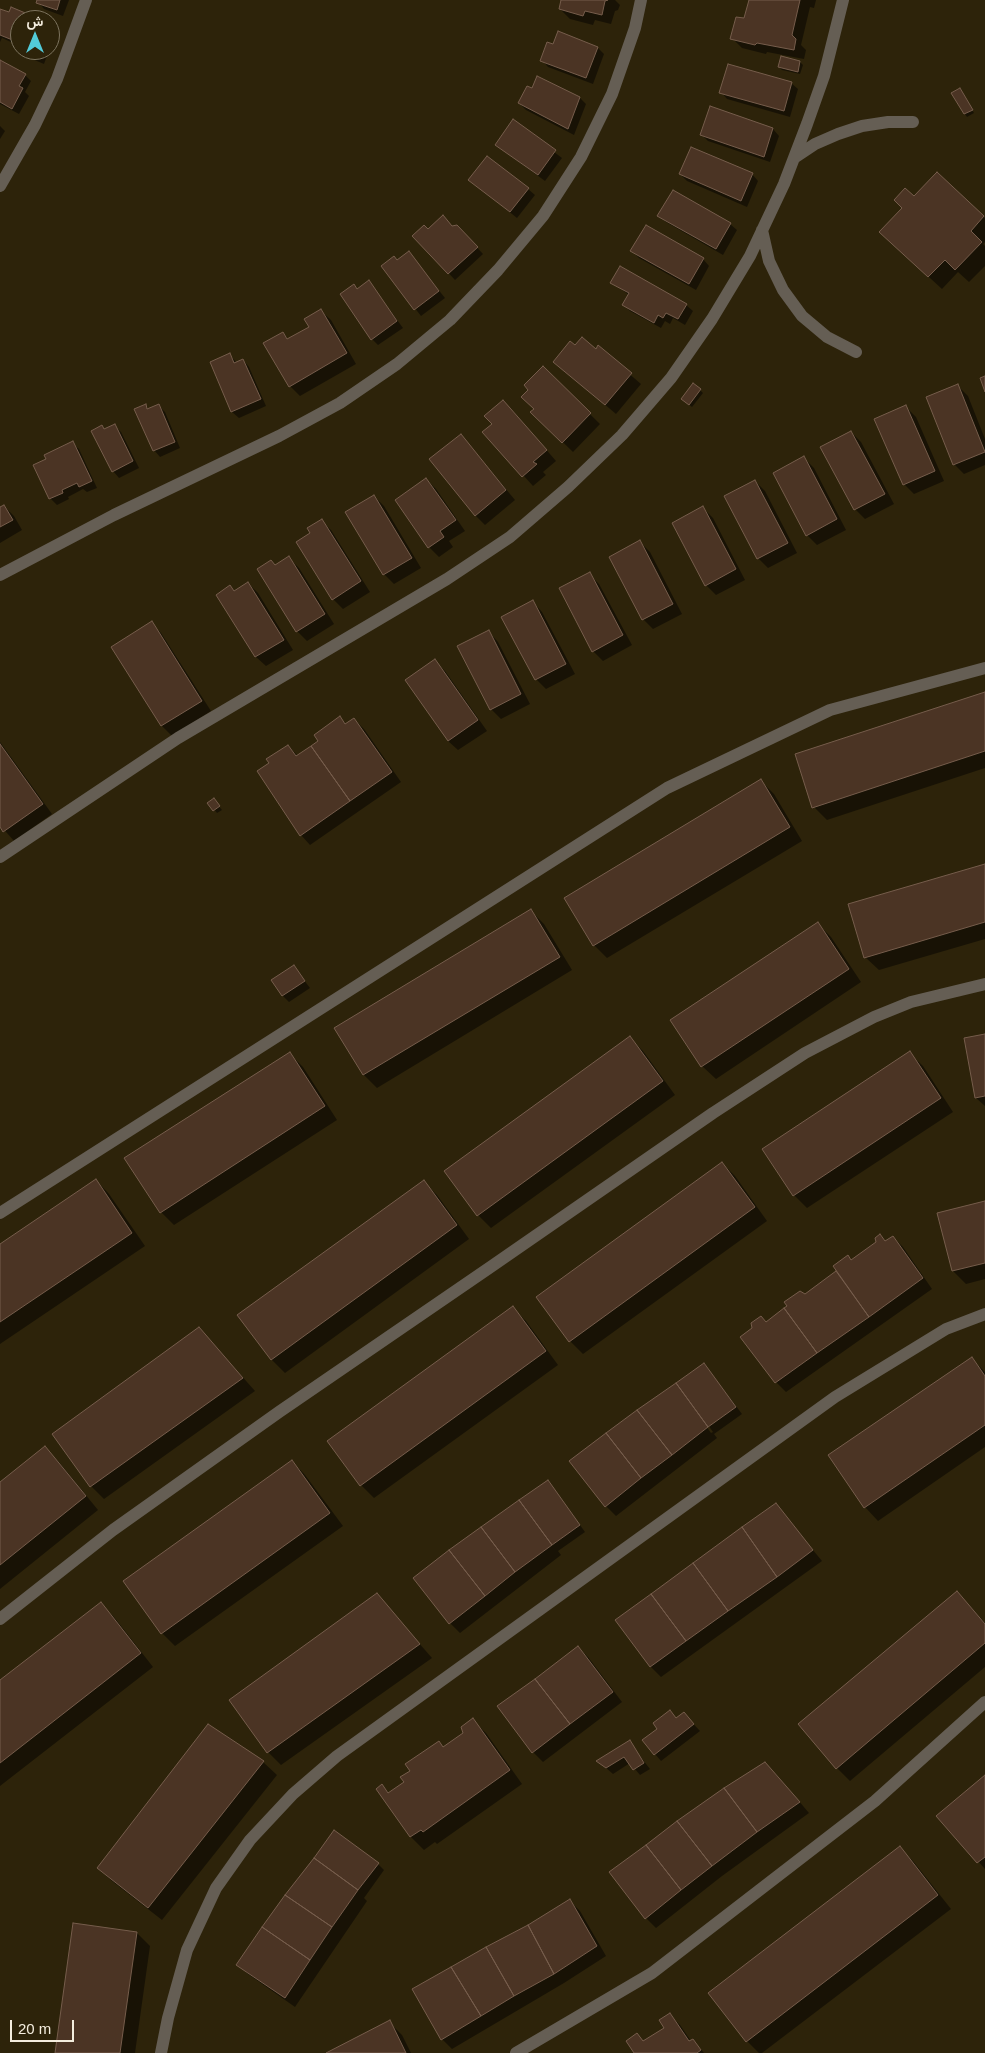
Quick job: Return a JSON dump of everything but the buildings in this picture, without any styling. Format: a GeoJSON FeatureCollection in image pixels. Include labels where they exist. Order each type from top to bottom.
{"type":"FeatureCollection","features":[{"type":"Feature","properties":{"kind":"street"},"geometry":{"type":"LineString","coordinates":[[0,186],[35,125],[58,78],[86,0]]}},
{"type":"Feature","properties":{"kind":"street"},"geometry":{"type":"LineString","coordinates":[[0,575],[114,515],[280,436],[340,403],[397,364],[450,320],[498,270],[543,216],[581,157],[612,94],[635,28],[641,0]]}},
{"type":"Feature","properties":{"kind":"street"},"geometry":{"type":"LineString","coordinates":[[0,857],[178,738],[447,579],[510,537],[568,487],[622,435],[671,378],[733,286],[750,256],[794,158],[824,76],[843,0]]}},
{"type":"Feature","properties":{"kind":"street"},"geometry":{"type":"LineString","coordinates":[[794,158],[815,144],[862,126],[888,122],[913,122]]}},
{"type":"Feature","properties":{"kind":"street"},"geometry":{"type":"LineString","coordinates":[[762,230],[769,261],[783,290],[802,316],[827,337],[856,352]]}},
{"type":"Feature","properties":{"kind":"street"},"geometry":{"type":"LineString","coordinates":[[0,1213],[667,788],[830,710],[985,668]]}},
{"type":"Feature","properties":{"kind":"street"},"geometry":{"type":"LineString","coordinates":[[0,1619],[113,1530],[247,1434],[713,1113],[805,1053],[874,1017],[911,1002],[985,984]]}},
{"type":"Feature","properties":{"kind":"street"},"geometry":{"type":"LineString","coordinates":[[161,2053],[168,2018],[187,1950],[216,1888],[250,1840],[293,1794],[338,1756],[835,1398],[946,1329],[985,1314]]}},
{"type":"Feature","properties":{"kind":"street"},"geometry":{"type":"LineString","coordinates":[[516,2053],[652,1973],[874,1801],[957,1729],[985,1702]]}}]}
